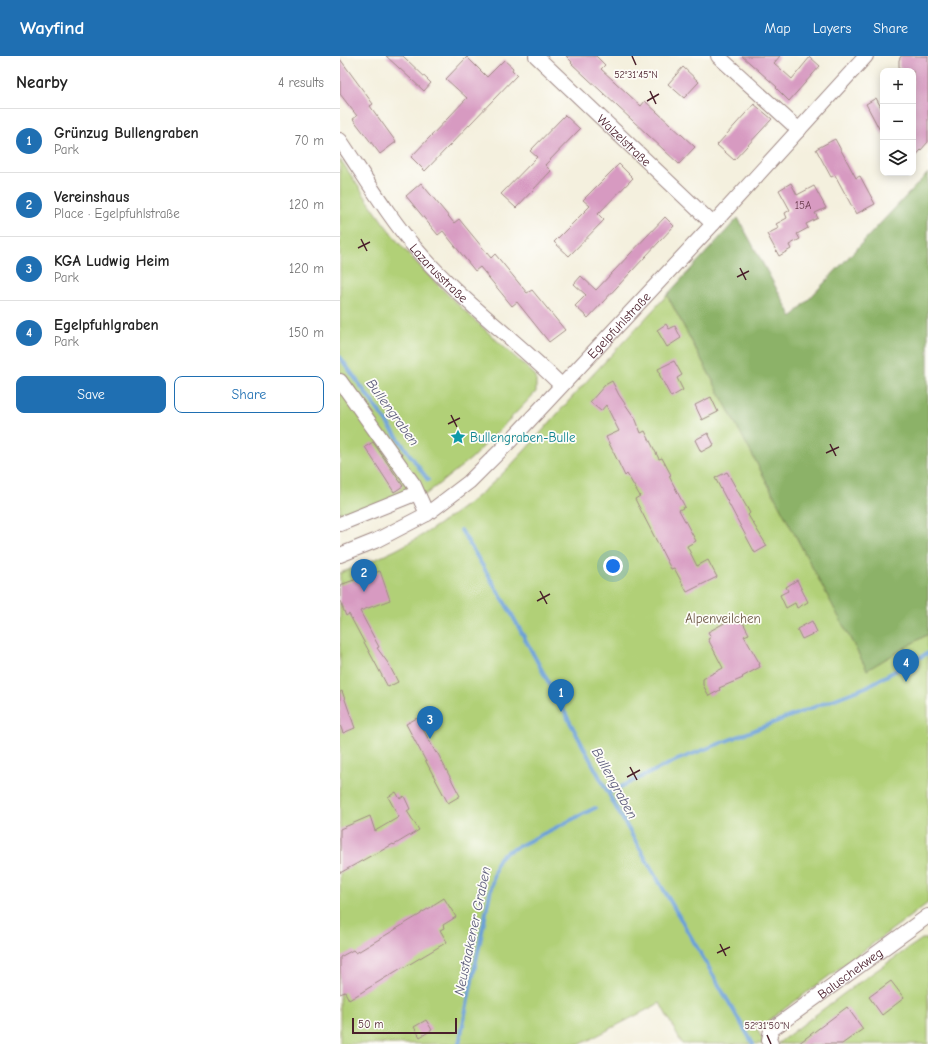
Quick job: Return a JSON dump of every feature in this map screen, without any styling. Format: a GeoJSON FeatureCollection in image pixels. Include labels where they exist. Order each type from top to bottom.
{"type":"FeatureCollection","features":[{"type":"Feature","properties":{"kind":"street","name":"Walzelstraße"},"geometry":{"type":"LineString","coordinates":[[536,56],[713,224]]}},
{"type":"Feature","properties":{"kind":"street"},"geometry":{"type":"LineString","coordinates":[[718,56],[799,130]]}},
{"type":"Feature","properties":{"kind":"street","name":"Egelpfuhlstraße"},"geometry":{"type":"LineString","coordinates":[[340,555],[375,541],[427,514],[469,482],[511,440],[713,224],[866,56]]}},
{"type":"Feature","properties":{"kind":"street","name":"Lazarusstraße"},"geometry":{"type":"LineString","coordinates":[[340,140],[390,214],[417,250],[450,284],[561,385]]}},
{"type":"Feature","properties":{"kind":"street"},"geometry":{"type":"LineString","coordinates":[[340,381],[414,485],[427,514]]}},
{"type":"Feature","properties":{"kind":"street"},"geometry":{"type":"LineString","coordinates":[[340,524],[417,493]]}},
{"type":"Feature","properties":{"kind":"street","name":"Baluschekweg"},"geometry":{"type":"LineString","coordinates":[[771,1044],[769,1040],[771,1030],[928,916]]}},
{"type":"Feature","properties":{"kind":"green space"},"geometry":{"type":"Polygon","coordinates":[[[340,159],[383,222],[414,260],[465,311],[536,376],[536,392],[472,458],[425,495],[340,523],[340,159]]]}},
{"type":"Feature","properties":{"kind":"green space"},"geometry":{"type":"Polygon","coordinates":[[[928,173],[928,634],[867,670],[667,295],[738,218],[792,317],[928,173]]]}},
{"type":"Feature","properties":{"kind":"green space","name":"Alpenveilchen"},"geometry":{"type":"Polygon","coordinates":[[[667,295],[867,669],[928,634],[928,903],[764,1024],[756,1027],[765,1044],[682,1044],[660,1003],[581,1044],[340,1044],[340,573],[379,558],[407,544],[428,532],[483,492],[510,466],[667,295]]]}},
{"type":"Feature","properties":{"kind":"green space"},"geometry":{"type":"Polygon","coordinates":[[[922,939],[928,939],[928,1044],[777,1044],[854,986],[922,939]]]}},
{"type":"Feature","properties":{"kind":"building"},"geometry":{"type":"Polygon","coordinates":[[[386,56],[403,56],[431,83],[424,91],[386,56]]]}},
{"type":"Feature","properties":{"kind":"building"},"geometry":{"type":"Polygon","coordinates":[[[566,56],[596,56],[605,65],[601,69],[641,106],[645,101],[695,147],[679,164],[571,63],[572,62],[566,56]]]}},
{"type":"Feature","properties":{"kind":"building"},"geometry":{"type":"Polygon","coordinates":[[[742,56],[780,56],[774,63],[792,79],[810,57],[820,66],[789,101],[776,88],[777,87],[742,56]]]}},
{"type":"Feature","properties":{"kind":"building"},"geometry":{"type":"Polygon","coordinates":[[[901,56],[928,56],[928,142],[916,156],[916,68],[900,68],[899,60],[901,56]]]}},
{"type":"Feature","properties":{"kind":"building"},"geometry":{"type":"Polygon","coordinates":[[[467,57],[487,77],[504,60],[513,68],[512,70],[517,75],[425,171],[411,157],[467,98],[446,79],[467,57]]]}},
{"type":"Feature","properties":{"kind":"building"},"geometry":{"type":"Polygon","coordinates":[[[340,59],[373,104],[370,106],[396,142],[380,154],[353,119],[357,116],[340,94],[340,59]]]}},
{"type":"Feature","properties":{"kind":"building"},"geometry":{"type":"Polygon","coordinates":[[[683,67],[699,82],[684,98],[668,84],[683,67]]]}},
{"type":"Feature","properties":{"kind":"building"},"geometry":{"type":"Polygon","coordinates":[[[876,98],[880,105],[880,130],[866,104],[876,98]]]}},
{"type":"Feature","properties":{"kind":"building"},"geometry":{"type":"Polygon","coordinates":[[[754,104],[772,119],[734,160],[717,145],[754,104]]]}},
{"type":"Feature","properties":{"kind":"building"},"geometry":{"type":"Polygon","coordinates":[[[565,115],[580,129],[545,165],[551,171],[516,208],[501,194],[537,157],[530,151],[565,115]]]}},
{"type":"Feature","properties":{"kind":"building"},"geometry":{"type":"Polygon","coordinates":[[[835,139],[856,178],[860,176],[875,204],[856,214],[835,175],[831,177],[816,149],[835,139]]]}},
{"type":"Feature","properties":{"kind":"building"},"geometry":{"type":"Polygon","coordinates":[[[619,164],[633,178],[598,214],[604,220],[569,256],[554,242],[590,206],[583,200],[619,164]]]}},
{"type":"Feature","properties":{"kind":"building"},"geometry":{"type":"Polygon","coordinates":[[[421,183],[454,223],[459,219],[491,258],[495,254],[527,293],[532,290],[565,330],[549,342],[517,302],[512,306],[480,267],[475,271],[443,231],[438,235],[406,196],[421,183]]]}},
{"type":"Feature","properties":{"kind":"building"},"geometry":{"type":"Polygon","coordinates":[[[791,183],[797,195],[814,186],[826,208],[815,213],[818,218],[806,224],[808,228],[797,234],[800,239],[789,245],[791,249],[779,256],[767,234],[779,228],[776,224],[787,218],[785,213],[790,210],[779,190],[791,183]]]}},
{"type":"Feature","properties":{"kind":"building"},"geometry":{"type":"Polygon","coordinates":[[[665,217],[674,226],[588,318],[575,306],[586,295],[574,284],[581,276],[596,290],[665,217]]]}},
{"type":"Feature","properties":{"kind":"building"},"geometry":{"type":"Polygon","coordinates":[[[666,324],[669,329],[675,326],[681,338],[667,347],[657,330],[666,324]]]}},
{"type":"Feature","properties":{"kind":"building"},"geometry":{"type":"Polygon","coordinates":[[[674,361],[682,375],[677,378],[683,390],[671,397],[658,369],[674,361]]]}},
{"type":"Feature","properties":{"kind":"building"},"geometry":{"type":"Polygon","coordinates":[[[612,381],[619,395],[636,420],[641,433],[645,431],[659,459],[662,458],[671,475],[669,476],[685,507],[679,510],[696,541],[687,546],[697,566],[708,560],[717,577],[687,592],[674,568],[671,569],[635,499],[640,496],[627,474],[625,476],[606,437],[619,431],[606,405],[601,411],[590,402],[605,385],[612,381]]]}},
{"type":"Feature","properties":{"kind":"building"},"geometry":{"type":"Polygon","coordinates":[[[711,397],[718,412],[702,420],[695,405],[711,397]]]}},
{"type":"Feature","properties":{"kind":"building"},"geometry":{"type":"Polygon","coordinates":[[[708,433],[714,445],[701,452],[695,440],[708,433]]]}},
{"type":"Feature","properties":{"kind":"building"},"geometry":{"type":"Polygon","coordinates":[[[373,442],[403,486],[394,492],[365,447],[373,442]]]}},
{"type":"Feature","properties":{"kind":"building"},"geometry":{"type":"Polygon","coordinates":[[[727,472],[750,513],[748,515],[767,546],[755,553],[715,478],[727,472]]]}},
{"type":"Feature","properties":{"kind":"building"},"geometry":{"type":"Polygon","coordinates":[[[380,571],[390,600],[360,611],[379,647],[377,648],[388,663],[398,682],[388,687],[349,614],[346,616],[340,601],[340,585],[380,571]]]}},
{"type":"Feature","properties":{"kind":"building"},"geometry":{"type":"Polygon","coordinates":[[[797,580],[808,602],[797,608],[795,603],[786,608],[780,595],[788,591],[786,587],[797,580]]]}},
{"type":"Feature","properties":{"kind":"building"},"geometry":{"type":"Polygon","coordinates":[[[739,615],[749,634],[744,636],[760,664],[760,667],[742,677],[743,678],[719,688],[720,690],[709,696],[703,685],[703,679],[723,668],[708,639],[711,637],[708,632],[739,615]]]}},
{"type":"Feature","properties":{"kind":"building"},"geometry":{"type":"Polygon","coordinates":[[[812,621],[817,632],[802,639],[797,629],[812,621]]]}},
{"type":"Feature","properties":{"kind":"building"},"geometry":{"type":"Polygon","coordinates":[[[342,691],[355,728],[343,733],[340,725],[340,692],[342,691]]]}},
{"type":"Feature","properties":{"kind":"building"},"geometry":{"type":"Polygon","coordinates":[[[417,718],[460,796],[448,803],[406,724],[417,718]]]}},
{"type":"Feature","properties":{"kind":"building"},"geometry":{"type":"Polygon","coordinates":[[[396,792],[400,799],[404,796],[410,809],[407,811],[419,830],[394,845],[393,844],[340,873],[340,829],[370,816],[375,831],[399,817],[388,797],[396,792]]]}},
{"type":"Feature","properties":{"kind":"building"},"geometry":{"type":"Polygon","coordinates":[[[444,898],[456,917],[443,925],[444,928],[440,930],[447,942],[349,1000],[345,992],[340,994],[340,957],[353,950],[356,953],[421,914],[444,898]]]}},
{"type":"Feature","properties":{"kind":"building"},"geometry":{"type":"Polygon","coordinates":[[[891,981],[904,998],[882,1015],[869,997],[891,981]]]}},
{"type":"Feature","properties":{"kind":"building"},"geometry":{"type":"Polygon","coordinates":[[[847,1007],[863,1029],[842,1044],[798,1044],[847,1007]]]}},
{"type":"Feature","properties":{"kind":"building"},"geometry":{"type":"Polygon","coordinates":[[[426,1020],[432,1030],[420,1037],[414,1027],[426,1020]]]}},
{"type":"Feature","properties":{"kind":"waterway","name":"Bullengraben"},"geometry":{"type":"LineString","coordinates":[[340,357],[428,480]]}},
{"type":"Feature","properties":{"kind":"waterway","name":"Bullengraben"},"geometry":{"type":"LineString","coordinates":[[461,530],[511,613],[618,811],[753,1044]]}},
{"type":"Feature","properties":{"kind":"waterway"},"geometry":{"type":"LineString","coordinates":[[608,793],[677,760],[866,687],[928,653]]}},
{"type":"Feature","properties":{"kind":"waterway","name":"Neustaakener Graben"},"geometry":{"type":"LineString","coordinates":[[459,1044],[496,864],[499,858],[503,854],[595,808]]}},
{"type":"Feature","properties":{"kind":"place","name":"Bullengraben-Bulle"},"geometry":{"type":"Point","coordinates":[458,437]}},
{"type":"Feature","properties":{"kind":"place","name":"Vereinshaus"},"geometry":{"type":"Point","coordinates":[364,592]}},
{"type":"Feature","properties":{"kind":"place","name":"Egelpfuhlgraben"},"geometry":{"type":"Point","coordinates":[906,682]}},
{"type":"Feature","properties":{"kind":"place","name":"Grünzug Bullengraben"},"geometry":{"type":"Point","coordinates":[561,712]}},
{"type":"Feature","properties":{"kind":"place","name":"KGA Ludwig Heim"},"geometry":{"type":"Point","coordinates":[430,739]}}]}
